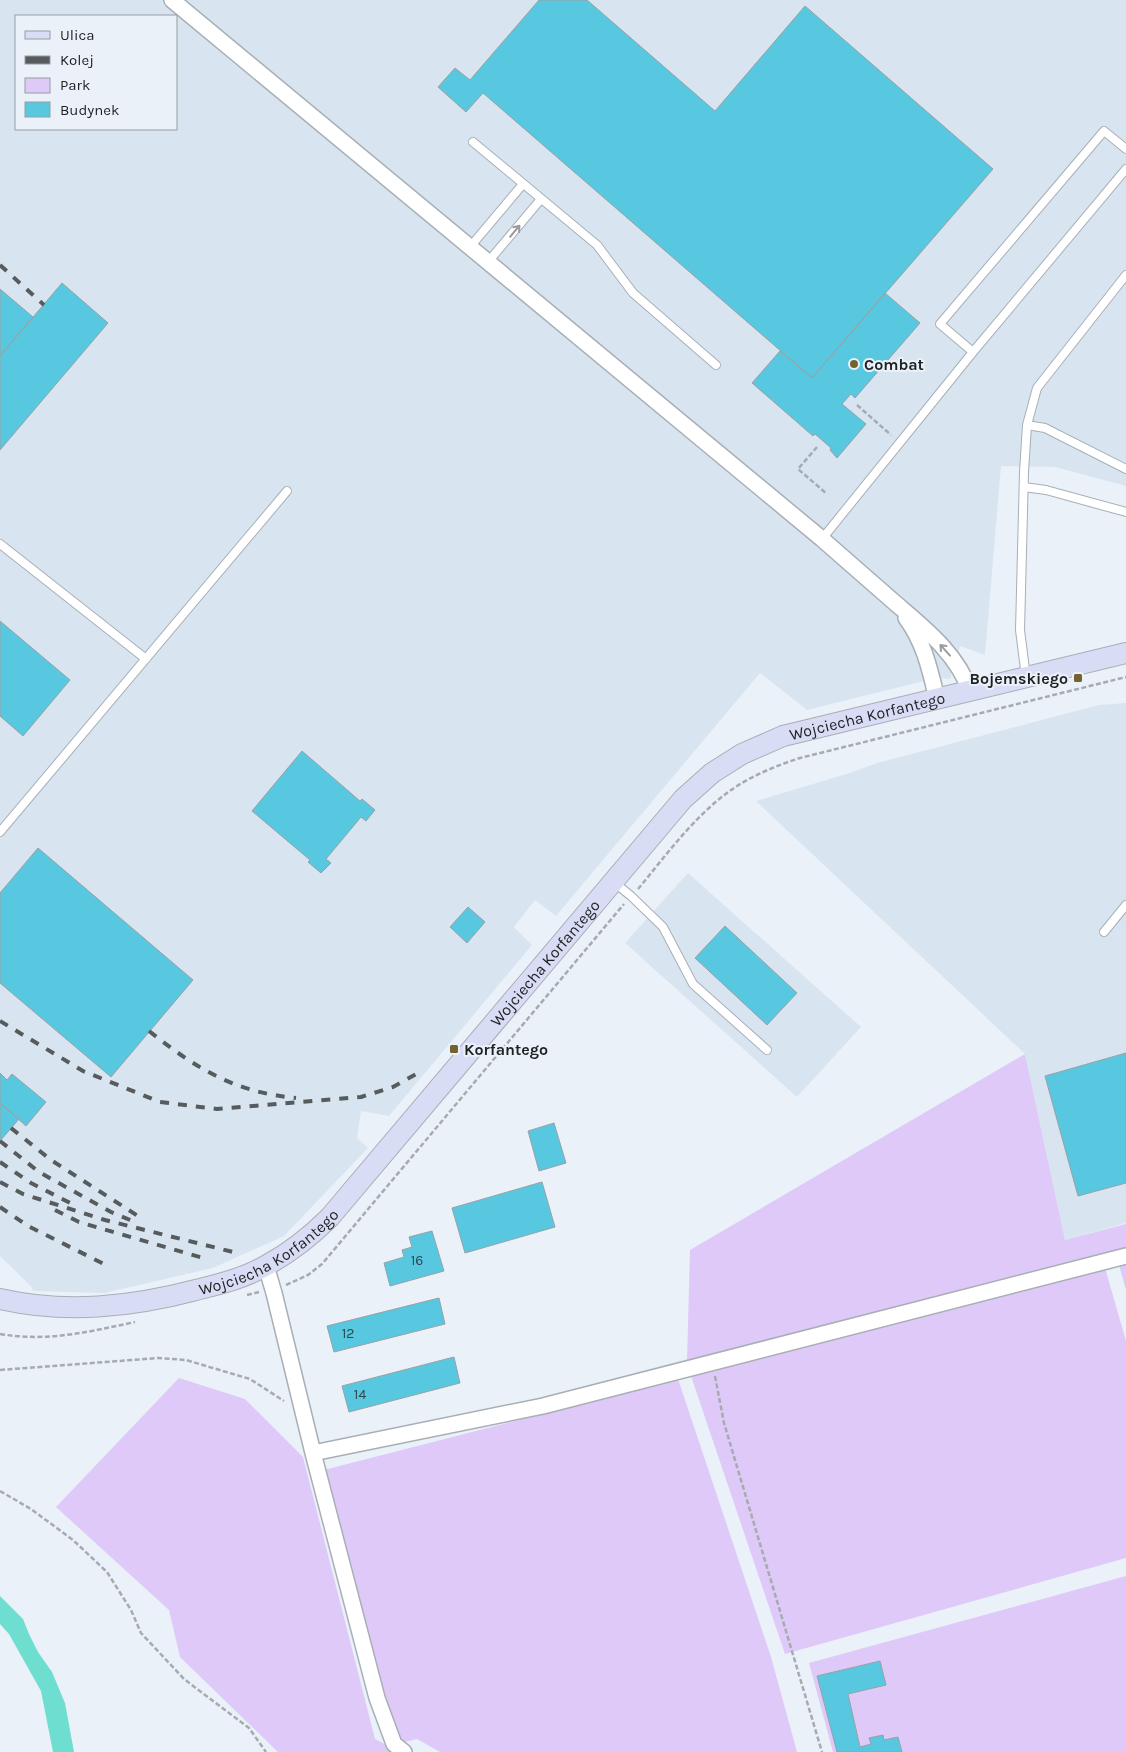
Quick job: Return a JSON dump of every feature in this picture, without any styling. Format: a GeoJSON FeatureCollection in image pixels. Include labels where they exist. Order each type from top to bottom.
{"type":"FeatureCollection","features":[{"type":"Feature","properties":{"kind":"street"},"geometry":{"type":"LineString","coordinates":[[172,0],[822,539],[919,622],[952,658],[966,679],[970,691]]}},
{"type":"Feature","properties":{"kind":"street"},"geometry":{"type":"LineString","coordinates":[[895,603],[916,631],[928,661],[937,699]]}},
{"type":"Feature","properties":{"kind":"street","name":"Wojciecha Korfantego"},"geometry":{"type":"LineString","coordinates":[[0,1299],[28,1305],[59,1308],[122,1306],[221,1284],[266,1266],[296,1248],[314,1234],[330,1217],[683,799],[712,773],[742,754],[783,736],[1126,653]]}},
{"type":"Feature","properties":{"kind":"street"},"geometry":{"type":"LineString","coordinates":[[313,1453],[543,1406],[1126,1256]]}},
{"type":"Feature","properties":{"kind":"street"},"geometry":{"type":"LineString","coordinates":[[266,1266],[377,1698],[394,1749]]}},
{"type":"Feature","properties":{"kind":"lane"},"geometry":{"type":"LineString","coordinates":[[973,352],[940,324],[1104,131],[1126,149]]}},
{"type":"Feature","properties":{"kind":"lane"},"geometry":{"type":"LineString","coordinates":[[473,142],[597,244],[633,293],[716,365]]}},
{"type":"Feature","properties":{"kind":"lane"},"geometry":{"type":"LineString","coordinates":[[822,539],[973,352],[1126,169]]}},
{"type":"Feature","properties":{"kind":"lane"},"geometry":{"type":"LineString","coordinates":[[470,247],[523,184]]}},
{"type":"Feature","properties":{"kind":"lane"},"geometry":{"type":"LineString","coordinates":[[488,262],[541,199]]}},
{"type":"Feature","properties":{"kind":"lane"},"geometry":{"type":"LineString","coordinates":[[1026,677],[1020,630],[1024,487],[1027,425],[1036,388],[1126,275]]}},
{"type":"Feature","properties":{"kind":"lane"},"geometry":{"type":"LineString","coordinates":[[1027,425],[1045,428],[1126,469]]}},
{"type":"Feature","properties":{"kind":"lane"},"geometry":{"type":"LineString","coordinates":[[1024,487],[1046,490],[1126,512]]}},
{"type":"Feature","properties":{"kind":"lane"},"geometry":{"type":"LineString","coordinates":[[0,832],[286,491]]}},
{"type":"Feature","properties":{"kind":"lane"},"geometry":{"type":"LineString","coordinates":[[0,544],[146,659]]}},
{"type":"Feature","properties":{"kind":"lane"},"geometry":{"type":"LineString","coordinates":[[613,882],[631,896],[663,927],[693,984],[767,1050]]}},
{"type":"Feature","properties":{"kind":"lane"},"geometry":{"type":"LineString","coordinates":[[1104,932],[1126,905]]}},
{"type":"Feature","properties":{"kind":"path"},"geometry":{"type":"LineString","coordinates":[[857,405],[900,442]]}},
{"type":"Feature","properties":{"kind":"path"},"geometry":{"type":"LineString","coordinates":[[817,447],[798,469],[827,494]]}},
{"type":"Feature","properties":{"kind":"path"},"geometry":{"type":"LineString","coordinates":[[239,1297],[273,1289],[299,1280],[322,1264],[683,834],[711,805],[737,786],[771,768],[800,758],[1126,677]]}},
{"type":"Feature","properties":{"kind":"path"},"geometry":{"type":"LineString","coordinates":[[0,1334],[34,1338],[68,1336],[137,1321]]}},
{"type":"Feature","properties":{"kind":"path"},"geometry":{"type":"LineString","coordinates":[[0,1370],[158,1358],[186,1360],[250,1379],[304,1414]]}},
{"type":"Feature","properties":{"kind":"path"},"geometry":{"type":"LineString","coordinates":[[712,1362],[724,1423],[822,1752]]}},
{"type":"Feature","properties":{"kind":"path"},"geometry":{"type":"LineString","coordinates":[[0,1491],[31,1509],[73,1540],[107,1572],[131,1610],[141,1633],[184,1679],[249,1728],[266,1752]]}},
{"type":"Feature","properties":{"kind":"shaded area"},"geometry":{"type":"Polygon","coordinates":[[[0,0],[1126,0],[1126,486],[1055,467],[1001,466],[985,655],[960,646],[950,679],[936,678],[807,710],[760,673],[556,916],[535,900],[514,927],[532,945],[389,1116],[361,1111],[357,1138],[368,1148],[284,1236],[213,1268],[104,1293],[33,1291],[31,1286],[0,1256],[0,0]]]}},
{"type":"Feature","properties":{"kind":"shaded area"},"geometry":{"type":"Polygon","coordinates":[[[1126,703],[1126,1223],[1065,1240],[1025,1054],[756,801],[877,763],[1099,705],[1126,703]]]}},
{"type":"Feature","properties":{"kind":"shaded area"},"geometry":{"type":"Polygon","coordinates":[[[688,873],[861,1027],[797,1097],[625,943],[688,873]]]}},
{"type":"Feature","properties":{"kind":"shaded area"},"geometry":{"type":"Polygon","coordinates":[[[0,1596],[23,1619],[38,1652],[52,1672],[65,1703],[74,1752],[53,1752],[41,1691],[9,1634],[0,1624],[0,1596]]]}},
{"type":"Feature","properties":{"kind":"green space"},"geometry":{"type":"Polygon","coordinates":[[[1025,1054],[1065,1240],[1126,1224],[1126,1248],[712,1362],[687,1362],[690,1250],[1025,1054]]]}},
{"type":"Feature","properties":{"kind":"green space"},"geometry":{"type":"Polygon","coordinates":[[[1126,1263],[1126,1290],[1119,1265],[1126,1263]]]}},
{"type":"Feature","properties":{"kind":"green space"},"geometry":{"type":"Polygon","coordinates":[[[1105,1268],[1126,1341],[1126,1558],[785,1654],[691,1376],[1105,1268]]]}},
{"type":"Feature","properties":{"kind":"green space"},"geometry":{"type":"Polygon","coordinates":[[[179,1378],[245,1399],[303,1457],[375,1739],[400,1752],[278,1752],[180,1657],[169,1610],[56,1507],[179,1378]]]}},
{"type":"Feature","properties":{"kind":"green space"},"geometry":{"type":"Polygon","coordinates":[[[678,1379],[771,1657],[797,1752],[440,1752],[417,1739],[393,1745],[320,1471],[678,1379]]]}},
{"type":"Feature","properties":{"kind":"green space"},"geometry":{"type":"Polygon","coordinates":[[[1126,1576],[1126,1752],[833,1752],[809,1663],[1126,1576]]]}},
{"type":"Feature","properties":{"kind":"building"},"geometry":{"type":"Polygon","coordinates":[[[539,0],[587,0],[715,111],[805,6],[993,169],[812,378],[483,93],[466,112],[438,87],[455,68],[470,80],[539,0]]]}},
{"type":"Feature","properties":{"kind":"building"},"geometry":{"type":"Polygon","coordinates":[[[62,283],[108,323],[0,450],[0,356],[62,283]]]}},
{"type":"Feature","properties":{"kind":"building"},"geometry":{"type":"Polygon","coordinates":[[[0,289],[33,317],[0,356],[0,289]]]}},
{"type":"Feature","properties":{"kind":"building","name":"Combat"},"geometry":{"type":"Polygon","coordinates":[[[885,293],[920,323],[855,398],[851,394],[842,404],[866,424],[837,458],[830,450],[831,448],[815,434],[813,436],[752,383],[780,351],[812,378],[885,293]]]}},
{"type":"Feature","properties":{"kind":"building"},"geometry":{"type":"Polygon","coordinates":[[[0,621],[70,680],[23,736],[0,716],[0,621]]]}},
{"type":"Feature","properties":{"kind":"building"},"geometry":{"type":"Polygon","coordinates":[[[302,751],[360,801],[362,799],[375,810],[366,821],[361,817],[326,859],[331,863],[321,873],[308,862],[310,860],[252,811],[302,751]]]}},
{"type":"Feature","properties":{"kind":"building"},"geometry":{"type":"Polygon","coordinates":[[[38,848],[193,980],[111,1077],[0,983],[0,893],[38,848]]]}},
{"type":"Feature","properties":{"kind":"building"},"geometry":{"type":"Polygon","coordinates":[[[468,907],[485,922],[467,943],[450,927],[468,907]]]}},
{"type":"Feature","properties":{"kind":"building"},"geometry":{"type":"Polygon","coordinates":[[[725,926],[797,993],[767,1025],[695,958],[725,926]]]}},
{"type":"Feature","properties":{"kind":"building"},"geometry":{"type":"Polygon","coordinates":[[[1126,1053],[1126,1183],[1078,1196],[1045,1076],[1126,1053]]]}},
{"type":"Feature","properties":{"kind":"building"},"geometry":{"type":"Polygon","coordinates":[[[0,1073],[7,1080],[12,1074],[46,1102],[26,1126],[0,1103],[0,1073]]]}},
{"type":"Feature","properties":{"kind":"building"},"geometry":{"type":"Polygon","coordinates":[[[0,1103],[19,1119],[0,1141],[0,1103]]]}},
{"type":"Feature","properties":{"kind":"building"},"geometry":{"type":"Polygon","coordinates":[[[554,1123],[566,1163],[539,1171],[528,1131],[554,1123]]]}},
{"type":"Feature","properties":{"kind":"building"},"geometry":{"type":"Polygon","coordinates":[[[542,1182],[555,1227],[465,1253],[452,1208],[542,1182]]]}},
{"type":"Feature","properties":{"kind":"building"},"geometry":{"type":"Polygon","coordinates":[[[432,1231],[444,1271],[390,1286],[384,1263],[404,1257],[402,1250],[412,1247],[409,1237],[432,1231]]]}},
{"type":"Feature","properties":{"kind":"building"},"geometry":{"type":"Polygon","coordinates":[[[439,1298],[445,1324],[334,1352],[327,1326],[439,1298]]]}},
{"type":"Feature","properties":{"kind":"building"},"geometry":{"type":"Polygon","coordinates":[[[454,1357],[460,1383],[349,1412],[342,1386],[454,1357]]]}},
{"type":"Feature","properties":{"kind":"building"},"geometry":{"type":"Polygon","coordinates":[[[880,1661],[886,1685],[848,1694],[860,1747],[871,1744],[869,1738],[883,1735],[884,1740],[898,1737],[902,1752],[837,1752],[817,1676],[880,1661]]]}},
{"type":"Feature","properties":{"kind":"railway"},"geometry":{"type":"LineString","coordinates":[[0,265],[44,305]]}},
{"type":"Feature","properties":{"kind":"railway"},"geometry":{"type":"LineString","coordinates":[[0,1021],[83,1071],[160,1102],[217,1109],[361,1097],[393,1087],[418,1073]]}},
{"type":"Feature","properties":{"kind":"railway"},"geometry":{"type":"LineString","coordinates":[[149,1031],[183,1057],[217,1076],[254,1090],[296,1098]]}},
{"type":"Feature","properties":{"kind":"railway"},"geometry":{"type":"LineString","coordinates":[[11,1128],[51,1160],[138,1216]]}},
{"type":"Feature","properties":{"kind":"railway"},"geometry":{"type":"LineString","coordinates":[[0,1141],[39,1172],[111,1212],[135,1222]]}},
{"type":"Feature","properties":{"kind":"railway"},"geometry":{"type":"LineString","coordinates":[[0,1162],[31,1183],[74,1205]]}},
{"type":"Feature","properties":{"kind":"railway"},"geometry":{"type":"LineString","coordinates":[[0,1182],[23,1194],[105,1220],[237,1253]]}},
{"type":"Feature","properties":{"kind":"railway"},"geometry":{"type":"LineString","coordinates":[[0,1207],[28,1226],[108,1266]]}},
{"type":"Feature","properties":{"kind":"railway"},"geometry":{"type":"LineString","coordinates":[[55,1210],[79,1222],[203,1258]]}},
{"type":"Feature","properties":{"kind":"place","name":"Combat"},"geometry":{"type":"Point","coordinates":[854,364]}},
{"type":"Feature","properties":{"kind":"place","name":"Bojemskiego"},"geometry":{"type":"Point","coordinates":[1078,678]}},
{"type":"Feature","properties":{"kind":"place","name":"Korfantego"},"geometry":{"type":"Point","coordinates":[454,1049]}}]}
